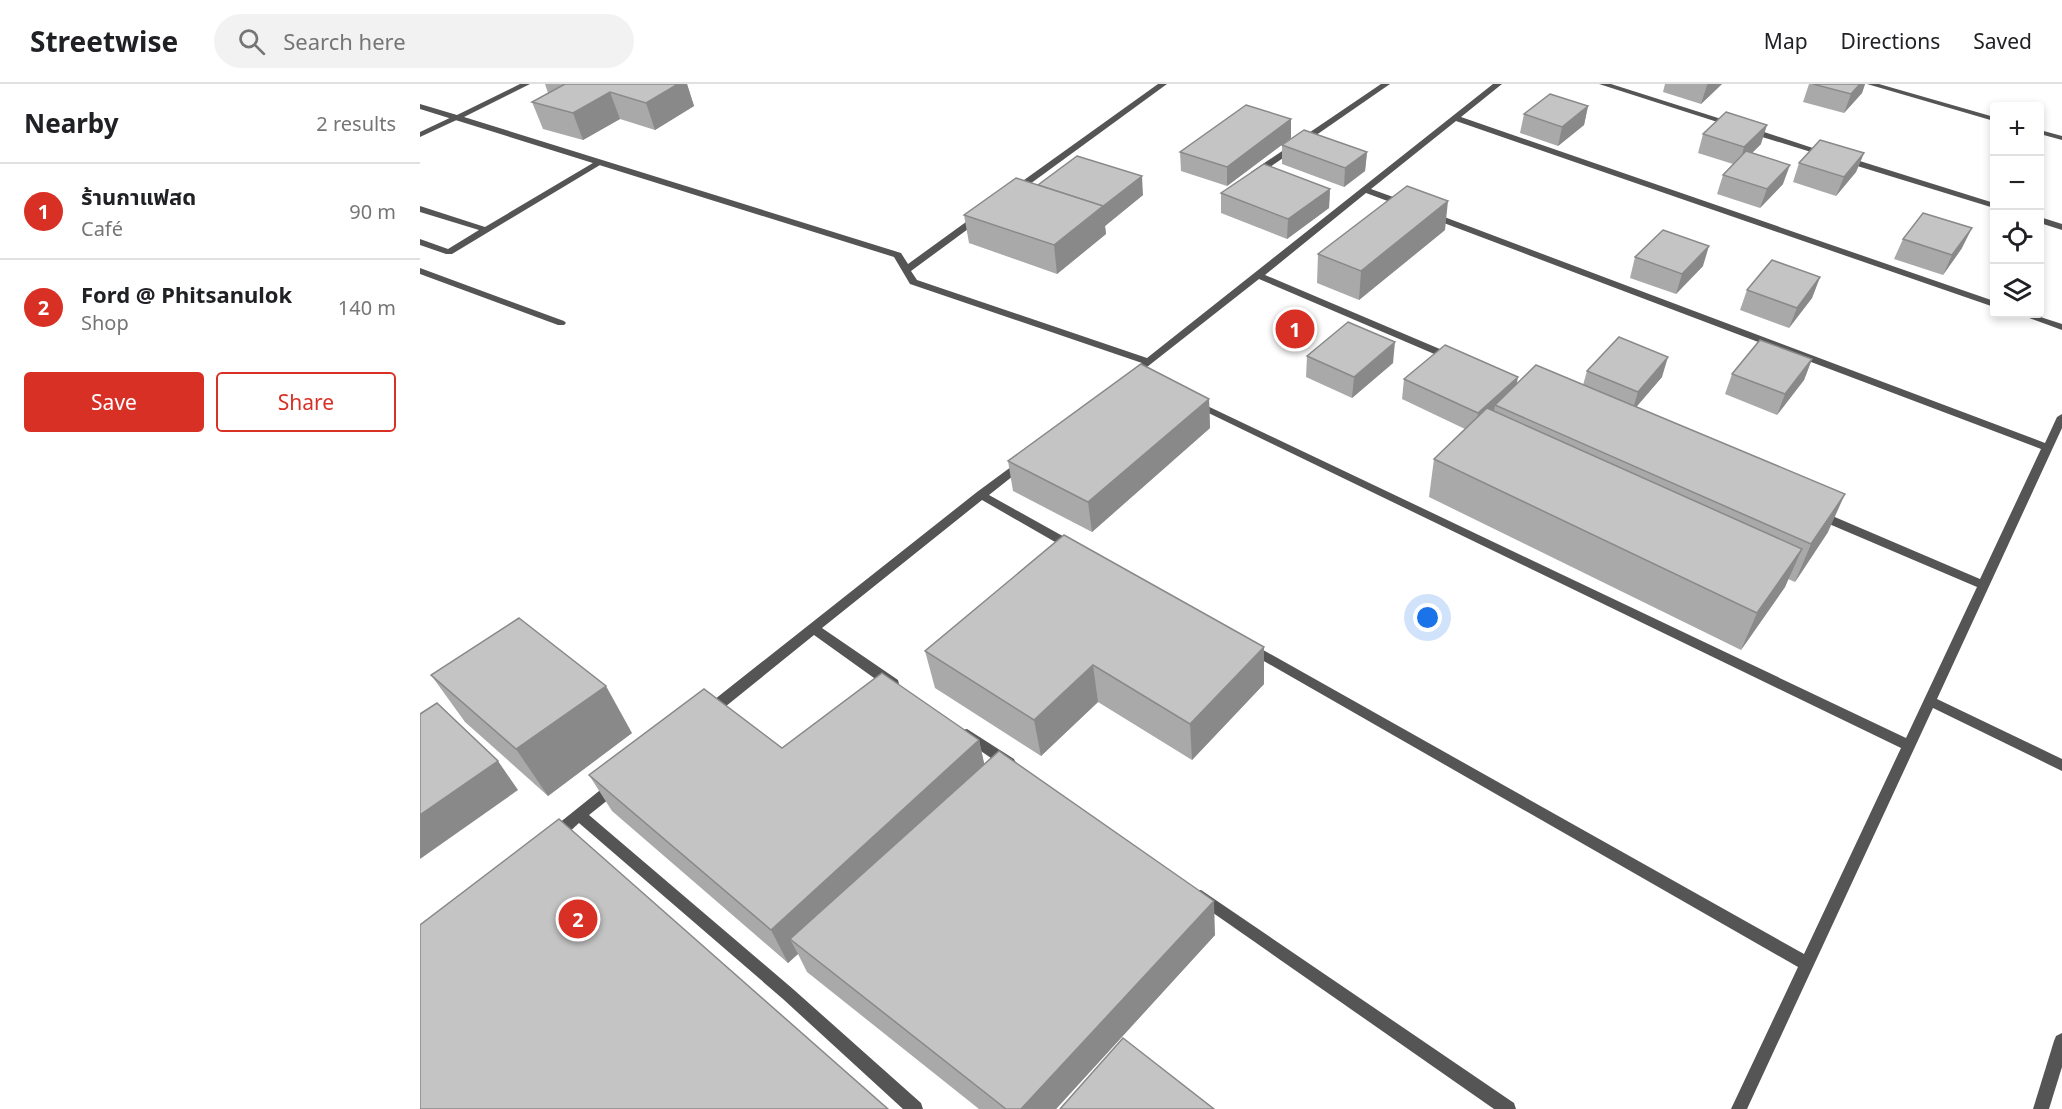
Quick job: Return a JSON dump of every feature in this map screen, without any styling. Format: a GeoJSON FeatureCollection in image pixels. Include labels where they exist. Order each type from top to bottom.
{"type":"FeatureCollection","features":[{"type":"Feature","properties":{"kind":"street"},"geometry":{"type":"LineString","coordinates":[[420,135],[526,84]]}},
{"type":"Feature","properties":{"kind":"street"},"geometry":{"type":"LineString","coordinates":[[1011,194],[1163,84]]}},
{"type":"Feature","properties":{"kind":"street"},"geometry":{"type":"LineString","coordinates":[[1244,180],[1386,84]]}},
{"type":"Feature","properties":{"kind":"street"},"geometry":{"type":"LineString","coordinates":[[1133,379],[1148,362],[1498,84]]}},
{"type":"Feature","properties":{"kind":"street"},"geometry":{"type":"LineString","coordinates":[[1603,84],[1990,204]]}},
{"type":"Feature","properties":{"kind":"street"},"geometry":{"type":"LineString","coordinates":[[1871,84],[1990,118]]}},
{"type":"Feature","properties":{"kind":"street"},"geometry":{"type":"LineString","coordinates":[[420,106],[898,255],[913,282],[1148,362]]}},
{"type":"Feature","properties":{"kind":"street"},"geometry":{"type":"LineString","coordinates":[[1455,118],[1990,302]]}},
{"type":"Feature","properties":{"kind":"street"},"geometry":{"type":"LineString","coordinates":[[2044,133],[2062,138]]}},
{"type":"Feature","properties":{"kind":"street"},"geometry":{"type":"LineString","coordinates":[[420,242],[449,252],[601,162]]}},
{"type":"Feature","properties":{"kind":"street"},"geometry":{"type":"LineString","coordinates":[[1365,190],[1410,207]]}},
{"type":"Feature","properties":{"kind":"street"},"geometry":{"type":"LineString","coordinates":[[906,270],[992,208]]}},
{"type":"Feature","properties":{"kind":"street"},"geometry":{"type":"LineString","coordinates":[[420,209],[487,230]]}},
{"type":"Feature","properties":{"kind":"street"},"geometry":{"type":"LineString","coordinates":[[1421,211],[2048,448]]}},
{"type":"Feature","properties":{"kind":"street"},"geometry":{"type":"LineString","coordinates":[[2044,221],[2062,227]]}},
{"type":"Feature","properties":{"kind":"street"},"geometry":{"type":"LineString","coordinates":[[420,271],[561,323]]}},
{"type":"Feature","properties":{"kind":"street"},"geometry":{"type":"LineString","coordinates":[[1258,275],[1456,360]]}},
{"type":"Feature","properties":{"kind":"street"},"geometry":{"type":"LineString","coordinates":[[2035,318],[2062,327]]}},
{"type":"Feature","properties":{"kind":"street"},"geometry":{"type":"LineString","coordinates":[[1186,400],[1908,745]]}},
{"type":"Feature","properties":{"kind":"street"},"geometry":{"type":"LineString","coordinates":[[1739,1109],[2062,417]]}},
{"type":"Feature","properties":{"kind":"street"},"geometry":{"type":"LineString","coordinates":[[702,718],[1035,453]]}},
{"type":"Feature","properties":{"kind":"street"},"geometry":{"type":"LineString","coordinates":[[981,495],[1085,554]]}},
{"type":"Feature","properties":{"kind":"street"},"geometry":{"type":"LineString","coordinates":[[1808,510],[1983,585]]}},
{"type":"Feature","properties":{"kind":"street"},"geometry":{"type":"LineString","coordinates":[[814,628],[903,691]]}},
{"type":"Feature","properties":{"kind":"street"},"geometry":{"type":"LineString","coordinates":[[1239,642],[1807,964]]}},
{"type":"Feature","properties":{"kind":"street"},"geometry":{"type":"LineString","coordinates":[[1930,701],[2062,765]]}},
{"type":"Feature","properties":{"kind":"street"},"geometry":{"type":"LineString","coordinates":[[951,724],[1019,770]]}},
{"type":"Feature","properties":{"kind":"street"},"geometry":{"type":"LineString","coordinates":[[544,843],[627,777]]}},
{"type":"Feature","properties":{"kind":"street"},"geometry":{"type":"LineString","coordinates":[[580,814],[788,994],[915,1109]]}},
{"type":"Feature","properties":{"kind":"street"},"geometry":{"type":"LineString","coordinates":[[1186,886],[1508,1109]]}},
{"type":"Feature","properties":{"kind":"street"},"geometry":{"type":"LineString","coordinates":[[2041,1109],[2062,1041]]}},
{"type":"Feature","properties":{"kind":"building"},"geometry":{"type":"Polygon","coordinates":[[[565,84],[678,84],[646,103],[610,92],[573,113],[532,102],[565,84]]]}},
{"type":"Feature","properties":{"kind":"building"},"geometry":{"type":"Polygon","coordinates":[[[1813,84],[1860,84],[1851,94],[1813,84]]]}},
{"type":"Feature","properties":{"kind":"building"},"geometry":{"type":"Polygon","coordinates":[[[1550,94],[1588,106],[1562,127],[1524,114],[1550,94]]]}},
{"type":"Feature","properties":{"kind":"building"},"geometry":{"type":"Polygon","coordinates":[[[1246,105],[1291,119],[1227,167],[1180,152],[1246,105]]]}},
{"type":"Feature","properties":{"kind":"building"},"geometry":{"type":"Polygon","coordinates":[[[1726,112],[1767,125],[1744,147],[1703,134],[1726,112]]]}},
{"type":"Feature","properties":{"kind":"building"},"geometry":{"type":"Polygon","coordinates":[[[1304,130],[1367,152],[1345,168],[1282,145],[1304,130]]]}},
{"type":"Feature","properties":{"kind":"building"},"geometry":{"type":"Polygon","coordinates":[[[1820,140],[1864,153],[1844,177],[1799,163],[1820,140]]]}},
{"type":"Feature","properties":{"kind":"building"},"geometry":{"type":"Polygon","coordinates":[[[1746,151],[1790,165],[1767,189],[1723,175],[1746,151]]]}},
{"type":"Feature","properties":{"kind":"building"},"geometry":{"type":"Polygon","coordinates":[[[1077,156],[1142,176],[1102,207],[1038,185],[1077,156]]]}},
{"type":"Feature","properties":{"kind":"building"},"geometry":{"type":"Polygon","coordinates":[[[1264,164],[1330,189],[1288,219],[1221,193],[1264,164]]]}},
{"type":"Feature","properties":{"kind":"building"},"geometry":{"type":"Polygon","coordinates":[[[1016,178],[1103,206],[1054,245],[964,215],[1016,178]]]}},
{"type":"Feature","properties":{"kind":"building"},"geometry":{"type":"Polygon","coordinates":[[[1407,186],[1448,201],[1361,271],[1318,254],[1407,186]]]}},
{"type":"Feature","properties":{"kind":"building"},"geometry":{"type":"Polygon","coordinates":[[[1923,213],[1972,228],[1952,255],[1903,239],[1923,213]]]}},
{"type":"Feature","properties":{"kind":"building"},"geometry":{"type":"Polygon","coordinates":[[[1663,230],[1709,246],[1682,274],[1635,257],[1663,230]]]}},
{"type":"Feature","properties":{"kind":"building"},"geometry":{"type":"Polygon","coordinates":[[[1772,260],[1820,277],[1797,308],[1747,290],[1772,260]]]}},
{"type":"Feature","properties":{"kind":"building"},"geometry":{"type":"Polygon","coordinates":[[[1348,322],[1395,342],[1354,377],[1307,356],[1348,322]]]}},
{"type":"Feature","properties":{"kind":"building"},"geometry":{"type":"Polygon","coordinates":[[[1619,337],[1668,357],[1638,392],[1587,371],[1619,337]]]}},
{"type":"Feature","properties":{"kind":"building"},"geometry":{"type":"Polygon","coordinates":[[[1760,340],[1812,359],[1785,394],[1732,374],[1760,340]]]}},
{"type":"Feature","properties":{"kind":"building"},"geometry":{"type":"Polygon","coordinates":[[[1445,345],[1518,377],[1478,413],[1404,379],[1445,345]]]}},
{"type":"Feature","properties":{"kind":"building"},"geometry":{"type":"Polygon","coordinates":[[[1141,364],[1209,399],[1088,502],[1008,461],[1141,364]]]}},
{"type":"Feature","properties":{"kind":"building"},"geometry":{"type":"Polygon","coordinates":[[[1536,365],[1845,494],[1811,544],[1495,405],[1536,365]]]}},
{"type":"Feature","properties":{"kind":"building"},"geometry":{"type":"Polygon","coordinates":[[[1487,408],[1802,549],[1757,613],[1434,459],[1487,408]]]}},
{"type":"Feature","properties":{"kind":"building"},"geometry":{"type":"Polygon","coordinates":[[[1064,535],[1264,647],[1190,724],[1093,665],[1034,720],[925,651],[1064,535]]]}},
{"type":"Feature","properties":{"kind":"building"},"geometry":{"type":"Polygon","coordinates":[[[519,618],[606,686],[516,749],[431,675],[519,618]]]}},
{"type":"Feature","properties":{"kind":"building"},"geometry":{"type":"Polygon","coordinates":[[[882,673],[979,740],[771,930],[589,775],[704,689],[782,748],[882,673]]]}},
{"type":"Feature","properties":{"kind":"building"},"geometry":{"type":"Polygon","coordinates":[[[437,703],[498,761],[420,815],[420,714],[437,703]]]}},
{"type":"Feature","properties":{"kind":"building"},"geometry":{"type":"Polygon","coordinates":[[[999,751],[1214,901],[1021,1109],[1006,1109],[790,939],[999,751]]]}},
{"type":"Feature","properties":{"kind":"building"},"geometry":{"type":"Polygon","coordinates":[[[559,819],[888,1109],[420,1109],[420,925],[559,819]]]}},
{"type":"Feature","properties":{"kind":"building"},"geometry":{"type":"Polygon","coordinates":[[[1123,1038],[1214,1109],[1060,1109],[1123,1038]]]}},
{"type":"Feature","properties":{"kind":"place","name":"ร้านกาแฟสด"},"geometry":{"type":"Point","coordinates":[1295,329]}},
{"type":"Feature","properties":{"kind":"place","name":"Ford @ Phitsanulok"},"geometry":{"type":"Point","coordinates":[578,919]}}]}
